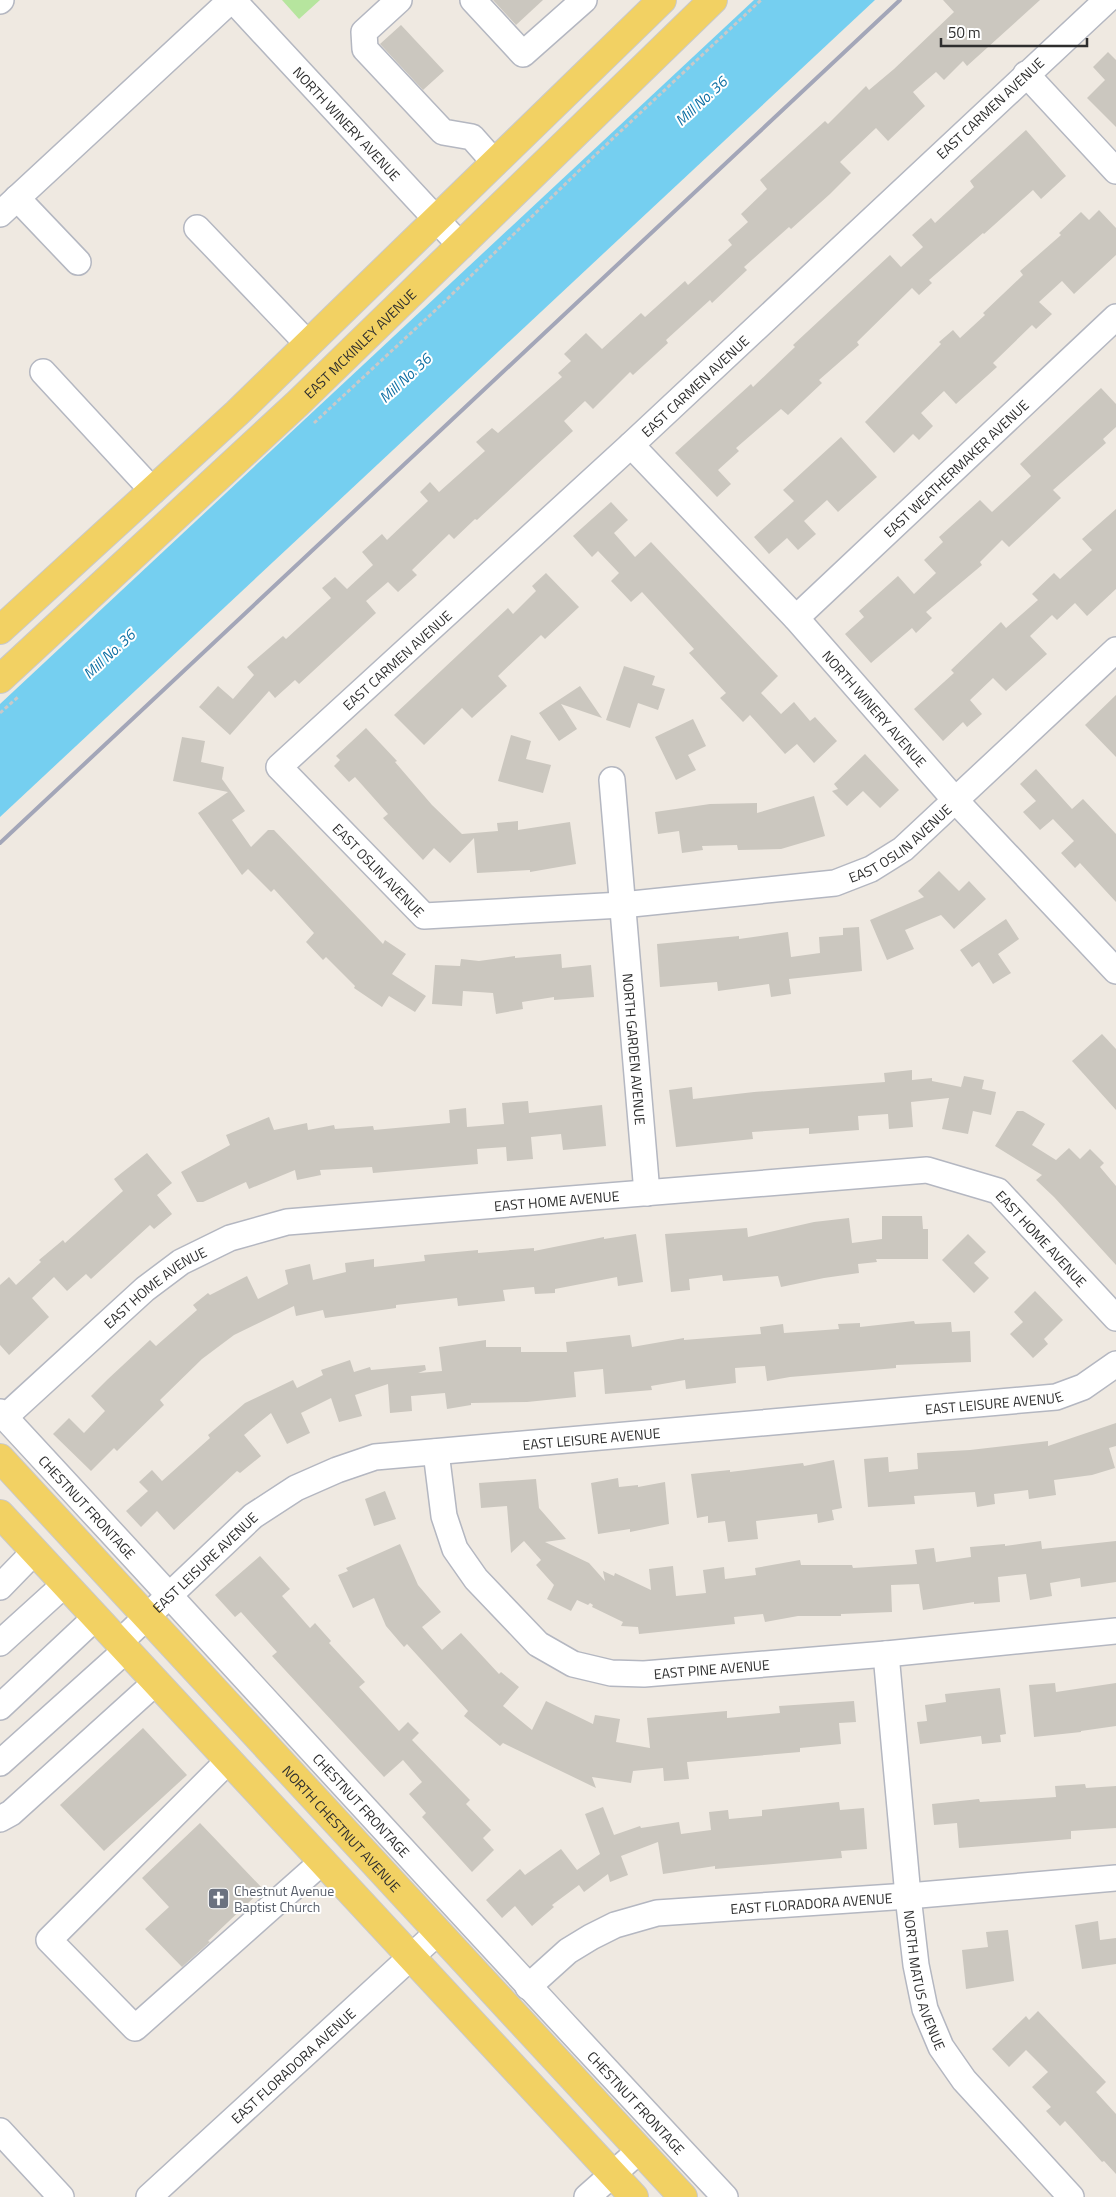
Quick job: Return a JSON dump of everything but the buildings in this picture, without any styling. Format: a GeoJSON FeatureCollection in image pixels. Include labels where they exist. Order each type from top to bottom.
{"type":"FeatureCollection","features":[{"type":"Feature","properties":{"kind":"main road"},"geometry":{"type":"LineString","coordinates":[[0,653],[12,630],[3,621],[153,490],[308,344],[662,0]]}},
{"type":"Feature","properties":{"kind":"main road","name":"EAST MCKINLEY AVENUE"},"geometry":{"type":"LineString","coordinates":[[11,686],[298,403],[713,0]]}},
{"type":"Feature","properties":{"kind":"main road","name":"NORTH CHESTNUT AVENUE"},"geometry":{"type":"LineString","coordinates":[[0,1458],[683,2197]]}},
{"type":"Feature","properties":{"kind":"main road"},"geometry":{"type":"LineString","coordinates":[[0,1514],[634,2197]]}},
{"type":"Feature","properties":{"kind":"street"},"geometry":{"type":"LineString","coordinates":[[78,262],[9,206],[232,0]]}},
{"type":"Feature","properties":{"kind":"street","name":"NORTH WINERY AVENUE"},"geometry":{"type":"LineString","coordinates":[[232,0],[461,246]]}},
{"type":"Feature","properties":{"kind":"street"},"geometry":{"type":"LineString","coordinates":[[399,0],[364,32],[365,49],[443,132],[472,137],[495,163]]}},
{"type":"Feature","properties":{"kind":"street"},"geometry":{"type":"LineString","coordinates":[[473,0],[523,54],[584,0]]}},
{"type":"Feature","properties":{"kind":"street","name":"EAST CARMEN AVENUE"},"geometry":{"type":"LineString","coordinates":[[279,767],[631,446],[1107,0]]}},
{"type":"Feature","properties":{"kind":"street"},"geometry":{"type":"LineString","coordinates":[[1026,74],[1116,171]]}},
{"type":"Feature","properties":{"kind":"street"},"geometry":{"type":"LineString","coordinates":[[197,228],[308,344]]}},
{"type":"Feature","properties":{"kind":"street","name":"EAST WEATHERMAKER AVENUE"},"geometry":{"type":"LineString","coordinates":[[796,618],[1116,317]]}},
{"type":"Feature","properties":{"kind":"street"},"geometry":{"type":"LineString","coordinates":[[43,372],[153,490]]}},
{"type":"Feature","properties":{"kind":"street","name":"NORTH WINERY AVENUE"},"geometry":{"type":"LineString","coordinates":[[631,446],[796,618],[956,801],[1116,971]]}},
{"type":"Feature","properties":{"kind":"street","name":"EAST OSLIN AVENUE"},"geometry":{"type":"LineString","coordinates":[[279,767],[424,916],[622,905],[835,883],[871,869],[903,849],[1116,650]]}},
{"type":"Feature","properties":{"kind":"street"},"geometry":{"type":"LineString","coordinates":[[612,780],[622,905]]}},
{"type":"Feature","properties":{"kind":"street","name":"NORTH GARDEN AVENUE"},"geometry":{"type":"LineString","coordinates":[[622,905],[647,1192]]}},
{"type":"Feature","properties":{"kind":"street","name":"EAST HOME AVENUE"},"geometry":{"type":"LineString","coordinates":[[2,1414],[144,1290],[181,1262],[230,1238],[287,1222],[927,1170],[998,1191],[1116,1318]]}},
{"type":"Feature","properties":{"kind":"street","name":"EAST LEISURE AVENUE"},"geometry":{"type":"LineString","coordinates":[[0,1763],[122,1646],[145,1617],[253,1516],[296,1488],[337,1470],[375,1457],[1056,1397],[1083,1387],[1116,1364]]}},
{"type":"Feature","properties":{"kind":"street","name":"CHESTNUT FRONTAGE"},"geometry":{"type":"LineString","coordinates":[[2,1414],[170,1594],[528,1987],[725,2197]]}},
{"type":"Feature","properties":{"kind":"street","name":"EAST PINE AVENUE"},"geometry":{"type":"LineString","coordinates":[[436,1452],[444,1516],[455,1549],[476,1579],[538,1644],[573,1664],[611,1673],[644,1674],[886,1654],[1116,1631]]}},
{"type":"Feature","properties":{"kind":"street"},"geometry":{"type":"LineString","coordinates":[[0,1587],[35,1551]]}},
{"type":"Feature","properties":{"kind":"street"},"geometry":{"type":"LineString","coordinates":[[0,1643],[65,1584]]}},
{"type":"Feature","properties":{"kind":"street"},"geometry":{"type":"LineString","coordinates":[[0,1707],[96,1617]]}},
{"type":"Feature","properties":{"kind":"street","name":"NORTH MATUS AVENUE"},"geometry":{"type":"LineString","coordinates":[[886,1654],[908,1896],[916,1966],[925,2009],[941,2046],[964,2080],[1071,2197]]}},
{"type":"Feature","properties":{"kind":"street"},"geometry":{"type":"LineString","coordinates":[[0,1819],[11,1813],[156,1682]]}},
{"type":"Feature","properties":{"kind":"street"},"geometry":{"type":"LineString","coordinates":[[0,1717],[23,1742]]}},
{"type":"Feature","properties":{"kind":"street"},"geometry":{"type":"LineString","coordinates":[[229,1760],[49,1940],[135,2028],[323,1862]]}},
{"type":"Feature","properties":{"kind":"street","name":"EAST FLORADORA AVENUE"},"geometry":{"type":"LineString","coordinates":[[528,1987],[568,1951],[591,1937],[615,1925],[657,1913],[908,1896],[1116,1878]]}},
{"type":"Feature","properties":{"kind":"street","name":"EAST FLORADORA AVENUE"},"geometry":{"type":"LineString","coordinates":[[149,2197],[437,1933]]}},
{"type":"Feature","properties":{"kind":"street"},"geometry":{"type":"LineString","coordinates":[[0,2131],[61,2197]]}},
{"type":"Feature","properties":{"kind":"street"},"geometry":{"type":"LineString","coordinates":[[587,2197],[640,2150]]}},
{"type":"Feature","properties":{"kind":"path"},"geometry":{"type":"LineString","coordinates":[[311,426],[441,305],[592,158],[761,0]]}},
{"type":"Feature","properties":{"kind":"path"},"geometry":{"type":"LineString","coordinates":[[0,713],[11,686]]}},
{"type":"Feature","properties":{"kind":"green space"},"geometry":{"type":"Polygon","coordinates":[[[282,0],[320,0],[299,19],[282,0]]]}},
{"type":"Feature","properties":{"kind":"water","name":"Mill No. 36"},"geometry":{"type":"Polygon","coordinates":[[[754,0],[875,0],[0,817],[0,704],[754,0]]]}},
{"type":"Feature","properties":{"kind":"railway"},"geometry":{"type":"LineString","coordinates":[[0,843],[900,0]]}},
{"type":"Feature","properties":{"kind":"place","name":"Chestnut Avenue Baptist Church"},"geometry":{"type":"Point","coordinates":[218,1898]}}]}
